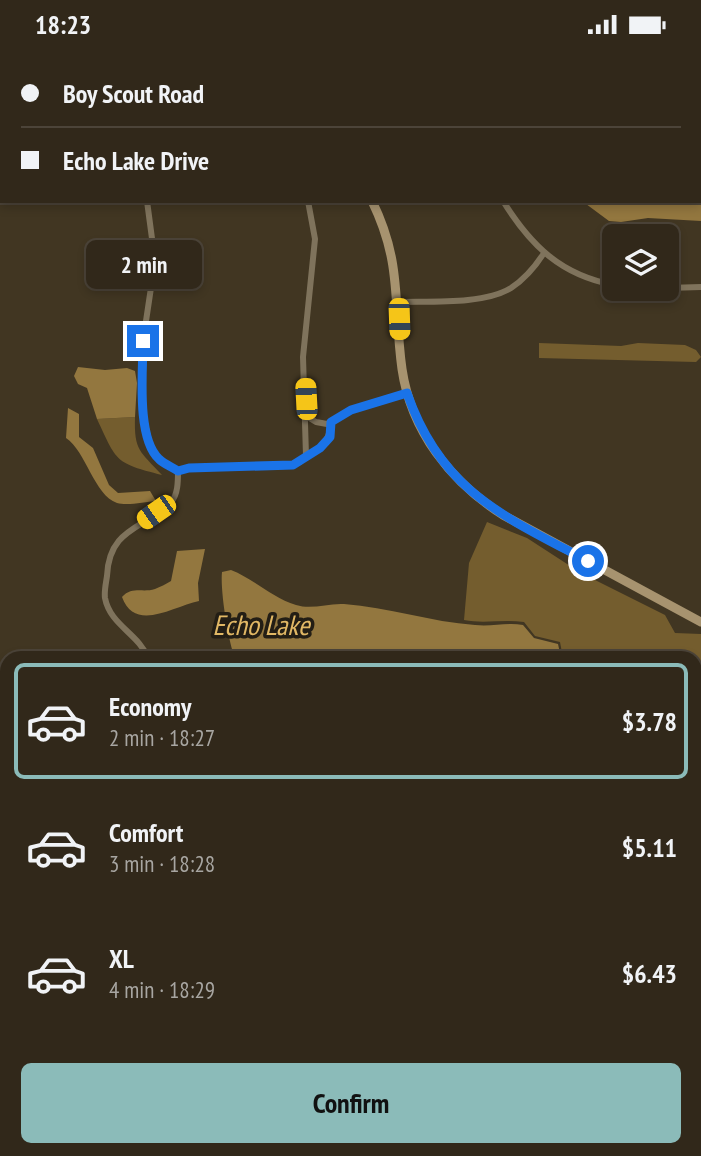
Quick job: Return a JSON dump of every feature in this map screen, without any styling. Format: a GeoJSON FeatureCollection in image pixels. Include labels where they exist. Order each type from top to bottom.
{"type":"FeatureCollection","features":[{"type":"Feature","properties":{"kind":"street"},"geometry":{"type":"LineString","coordinates":[[148,203],[155,261],[143,341],[143,413],[149,442],[158,459],[178,471],[189,468],[286,466],[300,462],[320,448],[330,437],[331,422]]}},
{"type":"Feature","properties":{"kind":"street"},"geometry":{"type":"LineString","coordinates":[[306,456],[303,357],[315,239],[308,203]]}},
{"type":"Feature","properties":{"kind":"street"},"geometry":{"type":"LineString","coordinates":[[373,203],[392,251],[407,393],[432,448],[474,495],[513,521],[701,622]]}},
{"type":"Feature","properties":{"kind":"street"},"geometry":{"type":"LineString","coordinates":[[504,203],[522,231],[544,253],[565,268],[602,282]]}},
{"type":"Feature","properties":{"kind":"street"},"geometry":{"type":"LineString","coordinates":[[398,302],[472,299],[508,290],[535,267],[544,253]]}},
{"type":"Feature","properties":{"kind":"street"},"geometry":{"type":"LineString","coordinates":[[679,288],[701,287]]}},
{"type":"Feature","properties":{"kind":"street"},"geometry":{"type":"LineString","coordinates":[[306,416],[320,423],[331,422],[351,410],[407,393]]}},
{"type":"Feature","properties":{"kind":"street"},"geometry":{"type":"LineString","coordinates":[[145,651],[117,624],[105,598],[107,568],[113,551],[125,534],[173,501],[178,484],[178,471]]}},
{"type":"Feature","properties":{"kind":"shaded area"},"geometry":{"type":"Polygon","coordinates":[[[539,343],[685,345],[696,350],[701,357],[696,362],[539,358],[539,343]]]}},
{"type":"Feature","properties":{"kind":"shaded area"},"geometry":{"type":"Polygon","coordinates":[[[135,417],[137,444],[148,461],[162,475],[119,459],[97,419],[135,417]]]}},
{"type":"Feature","properties":{"kind":"shaded area"},"geometry":{"type":"Polygon","coordinates":[[[487,522],[527,538],[581,573],[665,615],[675,633],[701,634],[701,651],[562,651],[560,642],[535,636],[524,622],[464,620],[469,563],[487,522]]]}},
{"type":"Feature","properties":{"kind":"water"},"geometry":{"type":"Polygon","coordinates":[[[585,203],[701,203],[701,221],[648,218],[609,221],[585,203]]]}},
{"type":"Feature","properties":{"kind":"water"},"geometry":{"type":"Polygon","coordinates":[[[78,367],[105,370],[127,368],[135,371],[135,417],[97,419],[87,388],[78,384],[74,376],[78,367]]]}},
{"type":"Feature","properties":{"kind":"water"},"geometry":{"type":"Polygon","coordinates":[[[68,408],[79,414],[79,437],[93,448],[109,485],[118,493],[150,491],[156,501],[121,504],[102,491],[73,444],[66,438],[68,408]]]}},
{"type":"Feature","properties":{"kind":"water"},"geometry":{"type":"Polygon","coordinates":[[[205,549],[198,583],[199,601],[156,614],[136,614],[128,608],[122,597],[126,594],[155,589],[171,581],[177,551],[205,549]]]}},
{"type":"Feature","properties":{"kind":"water","name":"Echo Lake"},"geometry":{"type":"Polygon","coordinates":[[[231,570],[279,598],[302,606],[344,604],[459,623],[523,625],[534,638],[558,644],[560,651],[232,651],[223,603],[222,572],[231,570]]]}},
{"type":"Feature","properties":{"kind":"route"},"geometry":{"type":"LineString","coordinates":[[143,341],[143,413],[149,442],[158,459],[178,471],[189,468],[293,465],[320,448],[330,437],[331,422],[345,413],[407,393],[432,448],[466,488],[503,515],[588,561]]}}]}
